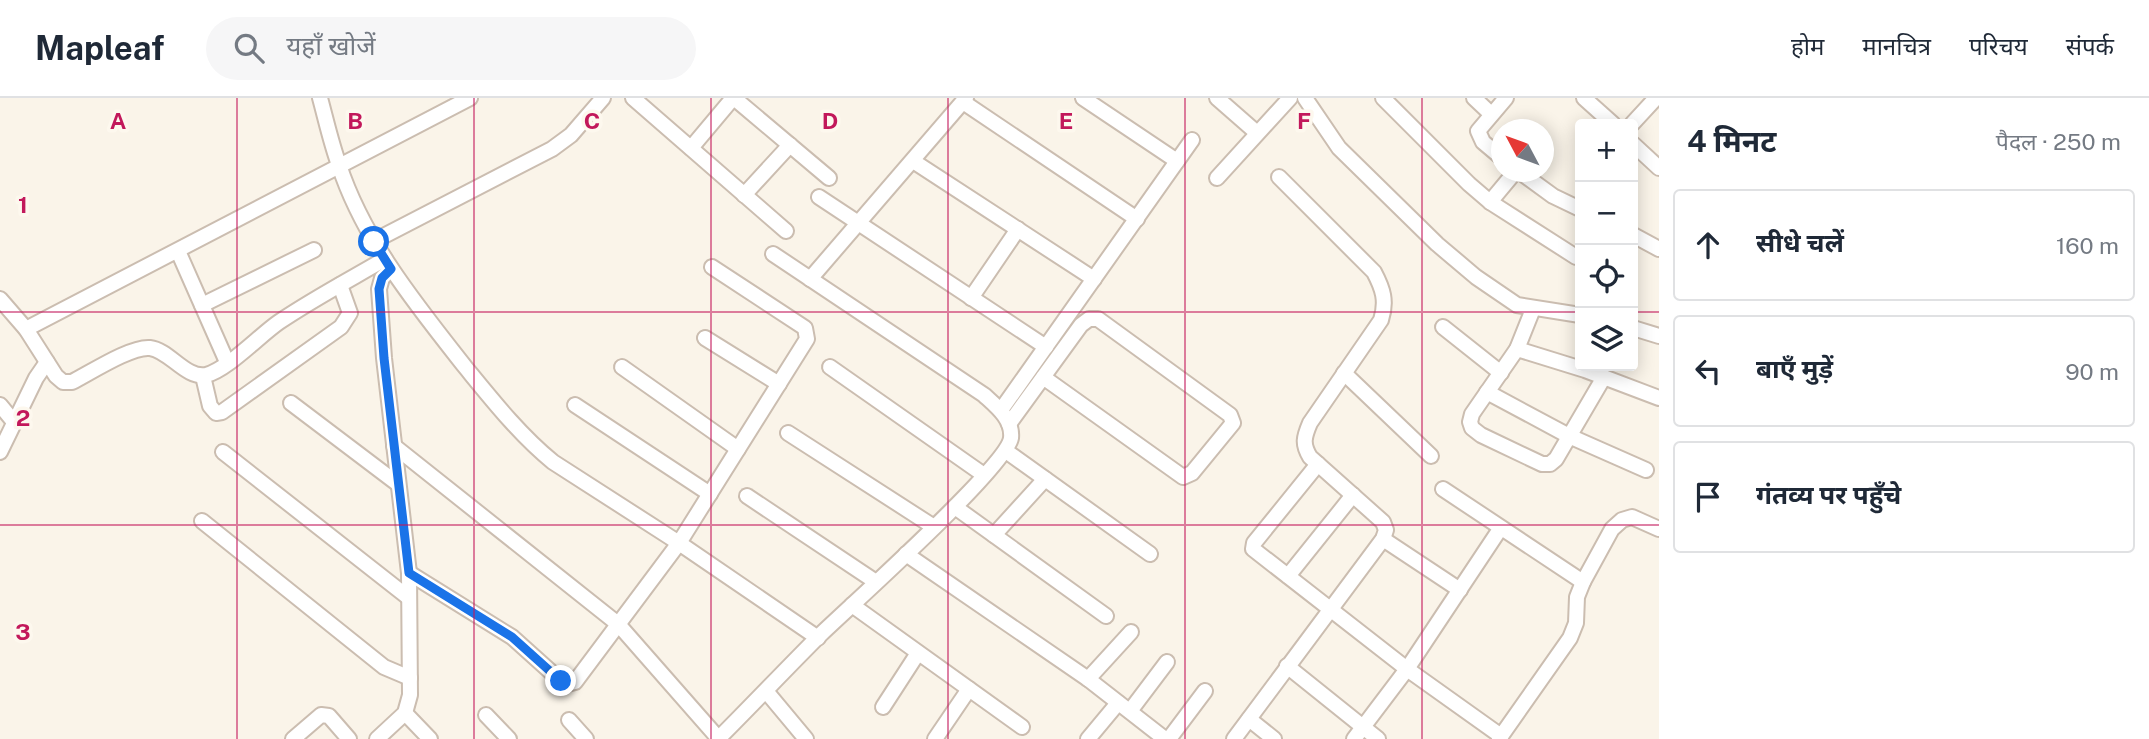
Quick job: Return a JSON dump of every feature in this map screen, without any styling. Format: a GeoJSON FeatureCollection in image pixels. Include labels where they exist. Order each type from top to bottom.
{"type":"FeatureCollection","features":[{"type":"Feature","properties":{"kind":"street"},"geometry":{"type":"LineString","coordinates":[[320,98],[339,166],[374,242],[427,319],[502,411],[537,449],[818,638]]}},
{"type":"Feature","properties":{"kind":"street"},"geometry":{"type":"LineString","coordinates":[[26,329],[470,98]]}},
{"type":"Feature","properties":{"kind":"street"},"geometry":{"type":"LineString","coordinates":[[633,98],[786,230]]}},
{"type":"Feature","properties":{"kind":"street"},"geometry":{"type":"LineString","coordinates":[[691,148],[734,98],[829,178]]}},
{"type":"Feature","properties":{"kind":"street"},"geometry":{"type":"LineString","coordinates":[[1083,98],[1177,161]]}},
{"type":"Feature","properties":{"kind":"street"},"geometry":{"type":"LineString","coordinates":[[1217,98],[1257,134]]}},
{"type":"Feature","properties":{"kind":"street"},"geometry":{"type":"LineString","coordinates":[[1217,178],[1290,98]]}},
{"type":"Feature","properties":{"kind":"street"},"geometry":{"type":"LineString","coordinates":[[1304,98],[1339,148],[1437,244],[1476,277],[1517,305],[1575,314]]}},
{"type":"Feature","properties":{"kind":"street"},"geometry":{"type":"LineString","coordinates":[[1383,98],[1490,202],[1575,256]]}},
{"type":"Feature","properties":{"kind":"street"},"geometry":{"type":"LineString","coordinates":[[1474,98],[1492,114]]}},
{"type":"Feature","properties":{"kind":"street"},"geometry":{"type":"LineString","coordinates":[[1491,148],[1479,137],[1478,131],[1506,98]]}},
{"type":"Feature","properties":{"kind":"street"},"geometry":{"type":"LineString","coordinates":[[1584,98],[1607,119]]}},
{"type":"Feature","properties":{"kind":"street"},"geometry":{"type":"LineString","coordinates":[[1637,119],[1656,98]]}},
{"type":"Feature","properties":{"kind":"street"},"geometry":{"type":"LineString","coordinates":[[374,242],[552,149],[571,135],[600,99]]}},
{"type":"Feature","properties":{"kind":"street"},"geometry":{"type":"LineString","coordinates":[[810,279],[965,100],[1136,219]]}},
{"type":"Feature","properties":{"kind":"street"},"geometry":{"type":"LineString","coordinates":[[1000,410],[1192,140]]}},
{"type":"Feature","properties":{"kind":"street"},"geometry":{"type":"LineString","coordinates":[[744,195],[790,145]]}},
{"type":"Feature","properties":{"kind":"street"},"geometry":{"type":"LineString","coordinates":[[1638,149],[1659,168]]}},
{"type":"Feature","properties":{"kind":"street"},"geometry":{"type":"LineString","coordinates":[[912,161],[1094,279]]}},
{"type":"Feature","properties":{"kind":"street"},"geometry":{"type":"LineString","coordinates":[[1234,739],[1383,540],[1387,530],[1383,522],[1318,464],[1304,448],[1304,438],[1310,423],[1381,320],[1385,307],[1383,289],[1374,272],[1279,177]]}},
{"type":"Feature","properties":{"kind":"street"},"geometry":{"type":"LineString","coordinates":[[1490,202],[1509,182]]}},
{"type":"Feature","properties":{"kind":"street"},"geometry":{"type":"LineString","coordinates":[[1533,182],[1575,207]]}},
{"type":"Feature","properties":{"kind":"street"},"geometry":{"type":"LineString","coordinates":[[819,197],[1046,347]]}},
{"type":"Feature","properties":{"kind":"street"},"geometry":{"type":"LineString","coordinates":[[971,298],[1018,229]]}},
{"type":"Feature","properties":{"kind":"street"},"geometry":{"type":"LineString","coordinates":[[1638,238],[1659,248]]}},
{"type":"Feature","properties":{"kind":"street"},"geometry":{"type":"LineString","coordinates":[[202,305],[314,250]]}},
{"type":"Feature","properties":{"kind":"street"},"geometry":{"type":"LineString","coordinates":[[178,251],[227,362]]}},
{"type":"Feature","properties":{"kind":"street"},"geometry":{"type":"LineString","coordinates":[[394,446],[618,624],[719,739],[818,638],[954,507],[1006,452],[1011,438],[1009,424],[1000,410],[984,395],[773,254]]}},
{"type":"Feature","properties":{"kind":"street"},"geometry":{"type":"LineString","coordinates":[[203,376],[227,362],[278,323],[340,285],[388,264]]}},
{"type":"Feature","properties":{"kind":"street"},"geometry":{"type":"LineString","coordinates":[[377,739],[405,713],[410,695],[409,573],[384,358],[379,289],[388,264]]}},
{"type":"Feature","properties":{"kind":"street"},"geometry":{"type":"LineString","coordinates":[[409,573],[512,637],[567,684],[575,682],[679,543],[807,339],[805,328],[712,267]]}},
{"type":"Feature","properties":{"kind":"street"},"geometry":{"type":"LineString","coordinates":[[203,376],[210,406],[216,413],[222,412],[341,327],[350,313],[340,285]]}},
{"type":"Feature","properties":{"kind":"street"},"geometry":{"type":"LineString","coordinates":[[0,299],[26,329],[63,382],[72,382],[132,352],[147,348],[160,351],[203,376]]}},
{"type":"Feature","properties":{"kind":"street"},"geometry":{"type":"LineString","coordinates":[[1533,309],[1517,349],[1470,422],[1472,428],[1481,435],[1542,464],[1550,464],[1556,459],[1604,377]]}},
{"type":"Feature","properties":{"kind":"street"},"geometry":{"type":"LineString","coordinates":[[1009,424],[1043,377],[1081,325],[1089,319],[1098,319],[1230,415],[1233,423],[1192,473],[1183,477],[1043,377]]}},
{"type":"Feature","properties":{"kind":"street"},"geometry":{"type":"LineString","coordinates":[[1443,327],[1501,373]]}},
{"type":"Feature","properties":{"kind":"street"},"geometry":{"type":"LineString","coordinates":[[1638,330],[1659,336]]}},
{"type":"Feature","properties":{"kind":"street"},"geometry":{"type":"LineString","coordinates":[[705,338],[779,384]]}},
{"type":"Feature","properties":{"kind":"street"},"geometry":{"type":"LineString","coordinates":[[1517,349],[1659,398]]}},
{"type":"Feature","properties":{"kind":"street"},"geometry":{"type":"LineString","coordinates":[[0,452],[36,378],[47,362]]}},
{"type":"Feature","properties":{"kind":"street"},"geometry":{"type":"LineString","coordinates":[[622,367],[738,449]]}},
{"type":"Feature","properties":{"kind":"street"},"geometry":{"type":"LineString","coordinates":[[830,367],[984,475]]}},
{"type":"Feature","properties":{"kind":"street"},"geometry":{"type":"LineString","coordinates":[[1344,373],[1432,456]]}},
{"type":"Feature","properties":{"kind":"street"},"geometry":{"type":"LineString","coordinates":[[1488,392],[1569,436],[1646,470]]}},
{"type":"Feature","properties":{"kind":"street"},"geometry":{"type":"LineString","coordinates":[[291,403],[398,484]]}},
{"type":"Feature","properties":{"kind":"street"},"geometry":{"type":"LineString","coordinates":[[0,405],[14,422]]}},
{"type":"Feature","properties":{"kind":"street"},"geometry":{"type":"LineString","coordinates":[[575,405],[710,494]]}},
{"type":"Feature","properties":{"kind":"street"},"geometry":{"type":"LineString","coordinates":[[788,433],[933,527]]}},
{"type":"Feature","properties":{"kind":"street"},"geometry":{"type":"LineString","coordinates":[[223,452],[409,598]]}},
{"type":"Feature","properties":{"kind":"street"},"geometry":{"type":"LineString","coordinates":[[1006,452],[1150,554]]}},
{"type":"Feature","properties":{"kind":"street"},"geometry":{"type":"LineString","coordinates":[[1318,464],[1254,543],[1253,548],[1500,737],[1570,638],[1576,622],[1577,597],[1612,529],[1622,520],[1632,517],[1659,529]]}},
{"type":"Feature","properties":{"kind":"street"},"geometry":{"type":"LineString","coordinates":[[994,535],[1045,479]]}},
{"type":"Feature","properties":{"kind":"street"},"geometry":{"type":"LineString","coordinates":[[1443,489],[1583,582]]}},
{"type":"Feature","properties":{"kind":"street"},"geometry":{"type":"LineString","coordinates":[[1288,576],[1353,495]]}},
{"type":"Feature","properties":{"kind":"street"},"geometry":{"type":"LineString","coordinates":[[747,496],[876,582]]}},
{"type":"Feature","properties":{"kind":"street"},"geometry":{"type":"LineString","coordinates":[[954,507],[1106,616]]}},
{"type":"Feature","properties":{"kind":"street"},"geometry":{"type":"LineString","coordinates":[[202,521],[384,667],[410,678]]}},
{"type":"Feature","properties":{"kind":"street"},"geometry":{"type":"LineString","coordinates":[[1359,733],[1408,669],[1500,529]]}},
{"type":"Feature","properties":{"kind":"street"},"geometry":{"type":"LineString","coordinates":[[1383,540],[1460,590]]}},
{"type":"Feature","properties":{"kind":"street"},"geometry":{"type":"LineString","coordinates":[[906,554],[1088,680],[1160,737],[1205,691]]}},
{"type":"Feature","properties":{"kind":"street"},"geometry":{"type":"LineString","coordinates":[[852,605],[1022,727]]}},
{"type":"Feature","properties":{"kind":"street"},"geometry":{"type":"LineString","coordinates":[[1088,680],[1131,632]]}},
{"type":"Feature","properties":{"kind":"street"},"geometry":{"type":"LineString","coordinates":[[883,708],[918,653]]}},
{"type":"Feature","properties":{"kind":"street"},"geometry":{"type":"LineString","coordinates":[[1088,739],[1124,707],[1167,662]]}},
{"type":"Feature","properties":{"kind":"street"},"geometry":{"type":"LineString","coordinates":[[1287,666],[1359,733],[1378,739]]}},
{"type":"Feature","properties":{"kind":"street"},"geometry":{"type":"LineString","coordinates":[[939,737],[969,689]]}},
{"type":"Feature","properties":{"kind":"street"},"geometry":{"type":"LineString","coordinates":[[766,691],[806,739]]}},
{"type":"Feature","properties":{"kind":"street"},"geometry":{"type":"LineString","coordinates":[[405,713],[430,739]]}},
{"type":"Feature","properties":{"kind":"street"},"geometry":{"type":"LineString","coordinates":[[293,739],[321,715],[329,716],[349,739]]}},
{"type":"Feature","properties":{"kind":"street"},"geometry":{"type":"LineString","coordinates":[[486,715],[509,739]]}},
{"type":"Feature","properties":{"kind":"street"},"geometry":{"type":"LineString","coordinates":[[1249,719],[1274,739]]}},
{"type":"Feature","properties":{"kind":"street"},"geometry":{"type":"LineString","coordinates":[[569,720],[586,739]]}},
{"type":"Feature","properties":{"kind":"route"},"geometry":{"type":"LineString","coordinates":[[374,242],[391,269],[382,278],[379,289],[384,358],[409,573],[512,637],[561,681]]}}]}
